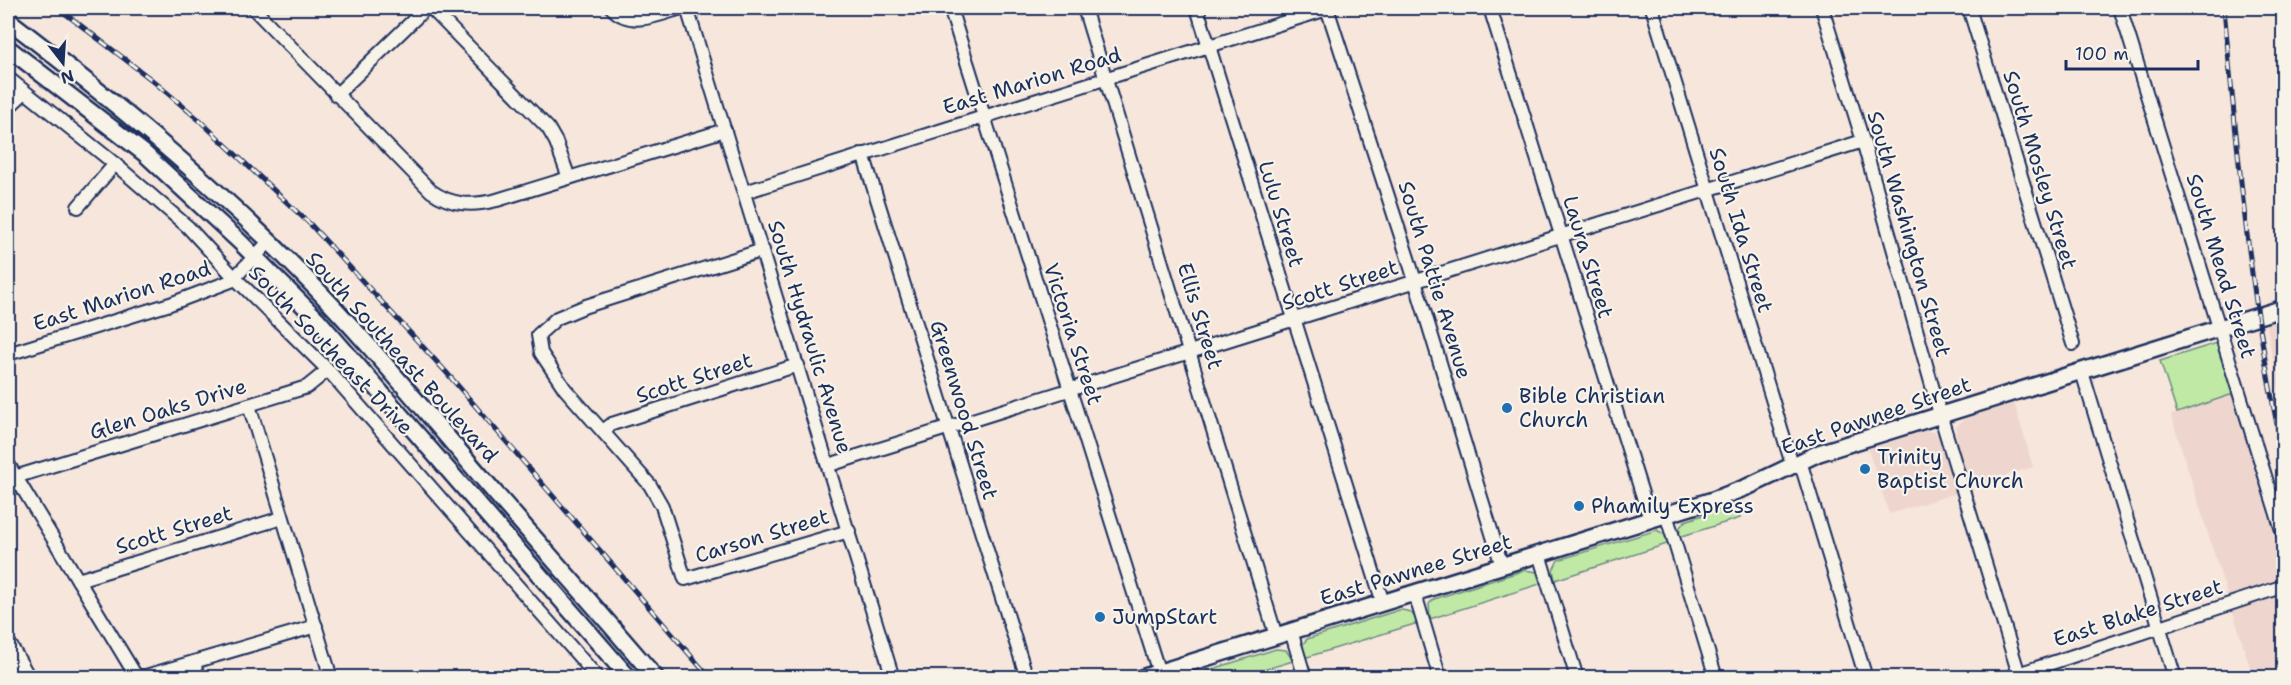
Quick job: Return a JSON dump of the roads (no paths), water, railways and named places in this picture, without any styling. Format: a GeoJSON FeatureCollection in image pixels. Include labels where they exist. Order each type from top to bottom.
{"type":"FeatureCollection","features":[{"type":"Feature","properties":{"kind":"highway"},"geometry":{"type":"LineString","coordinates":[[8,647],[26,678]]}},
{"type":"Feature","properties":{"kind":"main road","name":"South Southeast Boulevard"},"geometry":{"type":"LineString","coordinates":[[8,20],[146,130],[269,242],[364,339],[656,678]]}},
{"type":"Feature","properties":{"kind":"main road","name":"South Southeast Boulevard"},"geometry":{"type":"LineString","coordinates":[[8,48],[144,153],[255,257],[364,372],[486,516],[629,678]]}},
{"type":"Feature","properties":{"kind":"main road","name":"East Pawnee Street"},"geometry":{"type":"LineString","coordinates":[[1141,678],[1166,673],[1666,514],[1747,487],[1796,463],[1940,414],[2283,308]]}},
{"type":"Feature","properties":{"kind":"street"},"geometry":{"type":"LineString","coordinates":[[253,8],[431,191],[458,204],[482,203],[725,130]]}},
{"type":"Feature","properties":{"kind":"street"},"geometry":{"type":"LineString","coordinates":[[336,95],[429,8],[548,128],[556,142],[569,178]]}},
{"type":"Feature","properties":{"kind":"street"},"geometry":{"type":"LineString","coordinates":[[612,8],[618,14],[638,19],[681,8]]}},
{"type":"Feature","properties":{"kind":"street","name":"South Hydraulic Avenue"},"geometry":{"type":"LineString","coordinates":[[687,8],[893,678]]}},
{"type":"Feature","properties":{"kind":"street","name":"Victoria Street"},"geometry":{"type":"LineString","coordinates":[[950,8],[1071,390],[1166,673]]}},
{"type":"Feature","properties":{"kind":"street","name":"Ellis Street"},"geometry":{"type":"LineString","coordinates":[[1084,8],[1190,353],[1283,634],[1305,678]]}},
{"type":"Feature","properties":{"kind":"street","name":"Lulu Street"},"geometry":{"type":"LineString","coordinates":[[1197,8],[1383,603]]}},
{"type":"Feature","properties":{"kind":"street","name":"East Marion Road"},"geometry":{"type":"LineString","coordinates":[[745,192],[1328,8]]}},
{"type":"Feature","properties":{"kind":"street","name":"South Pattie Avenue"},"geometry":{"type":"LineString","coordinates":[[1328,8],[1502,566]]}},
{"type":"Feature","properties":{"kind":"street","name":"Laura Street"},"geometry":{"type":"LineString","coordinates":[[1490,8],[1650,519]]}},
{"type":"Feature","properties":{"kind":"street","name":"South Ida Street"},"geometry":{"type":"LineString","coordinates":[[1652,8],[1866,678]]}},
{"type":"Feature","properties":{"kind":"street","name":"South Washington Street"},"geometry":{"type":"LineString","coordinates":[[1822,8],[1863,141],[1940,414],[2020,675]]}},
{"type":"Feature","properties":{"kind":"street","name":"South Mosley Street"},"geometry":{"type":"LineString","coordinates":[[1970,8],[2073,344]]}},
{"type":"Feature","properties":{"kind":"street","name":"South Mead Street"},"geometry":{"type":"LineString","coordinates":[[2120,8],[2283,537]]}},
{"type":"Feature","properties":{"kind":"street","name":"South Southeast Drive"},"geometry":{"type":"LineString","coordinates":[[8,78],[115,164],[188,227],[235,278],[328,370],[598,678]]}},
{"type":"Feature","properties":{"kind":"street"},"geometry":{"type":"LineString","coordinates":[[8,108],[26,92]]}},
{"type":"Feature","properties":{"kind":"street","name":"Scott Street"},"geometry":{"type":"LineString","coordinates":[[829,465],[1863,141]]}},
{"type":"Feature","properties":{"kind":"street","name":"Greenwood Street"},"geometry":{"type":"LineString","coordinates":[[864,154],[1027,678]]}},
{"type":"Feature","properties":{"kind":"street"},"geometry":{"type":"LineString","coordinates":[[78,207],[115,164]]}},
{"type":"Feature","properties":{"kind":"street","name":"East Marion Road"},"geometry":{"type":"LineString","coordinates":[[8,354],[170,304],[231,281],[269,242]]}},
{"type":"Feature","properties":{"kind":"street"},"geometry":{"type":"LineString","coordinates":[[603,431],[565,388],[541,353],[538,335],[557,318],[586,306],[763,250]]}},
{"type":"Feature","properties":{"kind":"street","name":"Scott Street"},"geometry":{"type":"LineString","coordinates":[[603,431],[612,424],[798,365]]}},
{"type":"Feature","properties":{"kind":"street","name":"Glen Oaks Drive"},"geometry":{"type":"LineString","coordinates":[[15,477],[307,387],[328,370]]}},
{"type":"Feature","properties":{"kind":"street"},"geometry":{"type":"LineString","coordinates":[[2082,372],[2175,678]]}},
{"type":"Feature","properties":{"kind":"street"},"geometry":{"type":"LineString","coordinates":[[249,405],[331,678]]}},
{"type":"Feature","properties":{"kind":"street","name":"Carson Street"},"geometry":{"type":"LineString","coordinates":[[603,431],[650,485],[662,506],[685,579],[849,531]]}},
{"type":"Feature","properties":{"kind":"street"},"geometry":{"type":"LineString","coordinates":[[8,464],[136,676],[146,676],[315,626]]}},
{"type":"Feature","properties":{"kind":"street"},"geometry":{"type":"LineString","coordinates":[[1666,514],[1716,678]]}},
{"type":"Feature","properties":{"kind":"street","name":"Scott Street"},"geometry":{"type":"LineString","coordinates":[[78,580],[282,518]]}},
{"type":"Feature","properties":{"kind":"street"},"geometry":{"type":"LineString","coordinates":[[1539,554],[1577,678]]}},
{"type":"Feature","properties":{"kind":"street","name":"East Blake Street"},"geometry":{"type":"LineString","coordinates":[[2006,678],[2283,586]]}},
{"type":"Feature","properties":{"kind":"street"},"geometry":{"type":"LineString","coordinates":[[1415,594],[1440,678]]}},
{"type":"Feature","properties":{"kind":"street"},"geometry":{"type":"LineString","coordinates":[[194,662],[198,678]]}},
{"type":"Feature","properties":{"kind":"railway"},"geometry":{"type":"LineString","coordinates":[[58,8],[152,80],[198,119],[311,225],[446,372],[710,678]]}},
{"type":"Feature","properties":{"kind":"railway"},"geometry":{"type":"LineString","coordinates":[[2224,8],[2240,177],[2254,289],[2284,458]]}},
{"type":"Feature","properties":{"kind":"place","name":"Bible Christian Church"},"geometry":{"type":"Point","coordinates":[1507,408]}},
{"type":"Feature","properties":{"kind":"place","name":"Trinity Baptist Church"},"geometry":{"type":"Point","coordinates":[1865,469]}},
{"type":"Feature","properties":{"kind":"place","name":"Phamily Express"},"geometry":{"type":"Point","coordinates":[1579,506]}},
{"type":"Feature","properties":{"kind":"place","name":"JumpStart"},"geometry":{"type":"Point","coordinates":[1100,617]}}]}
